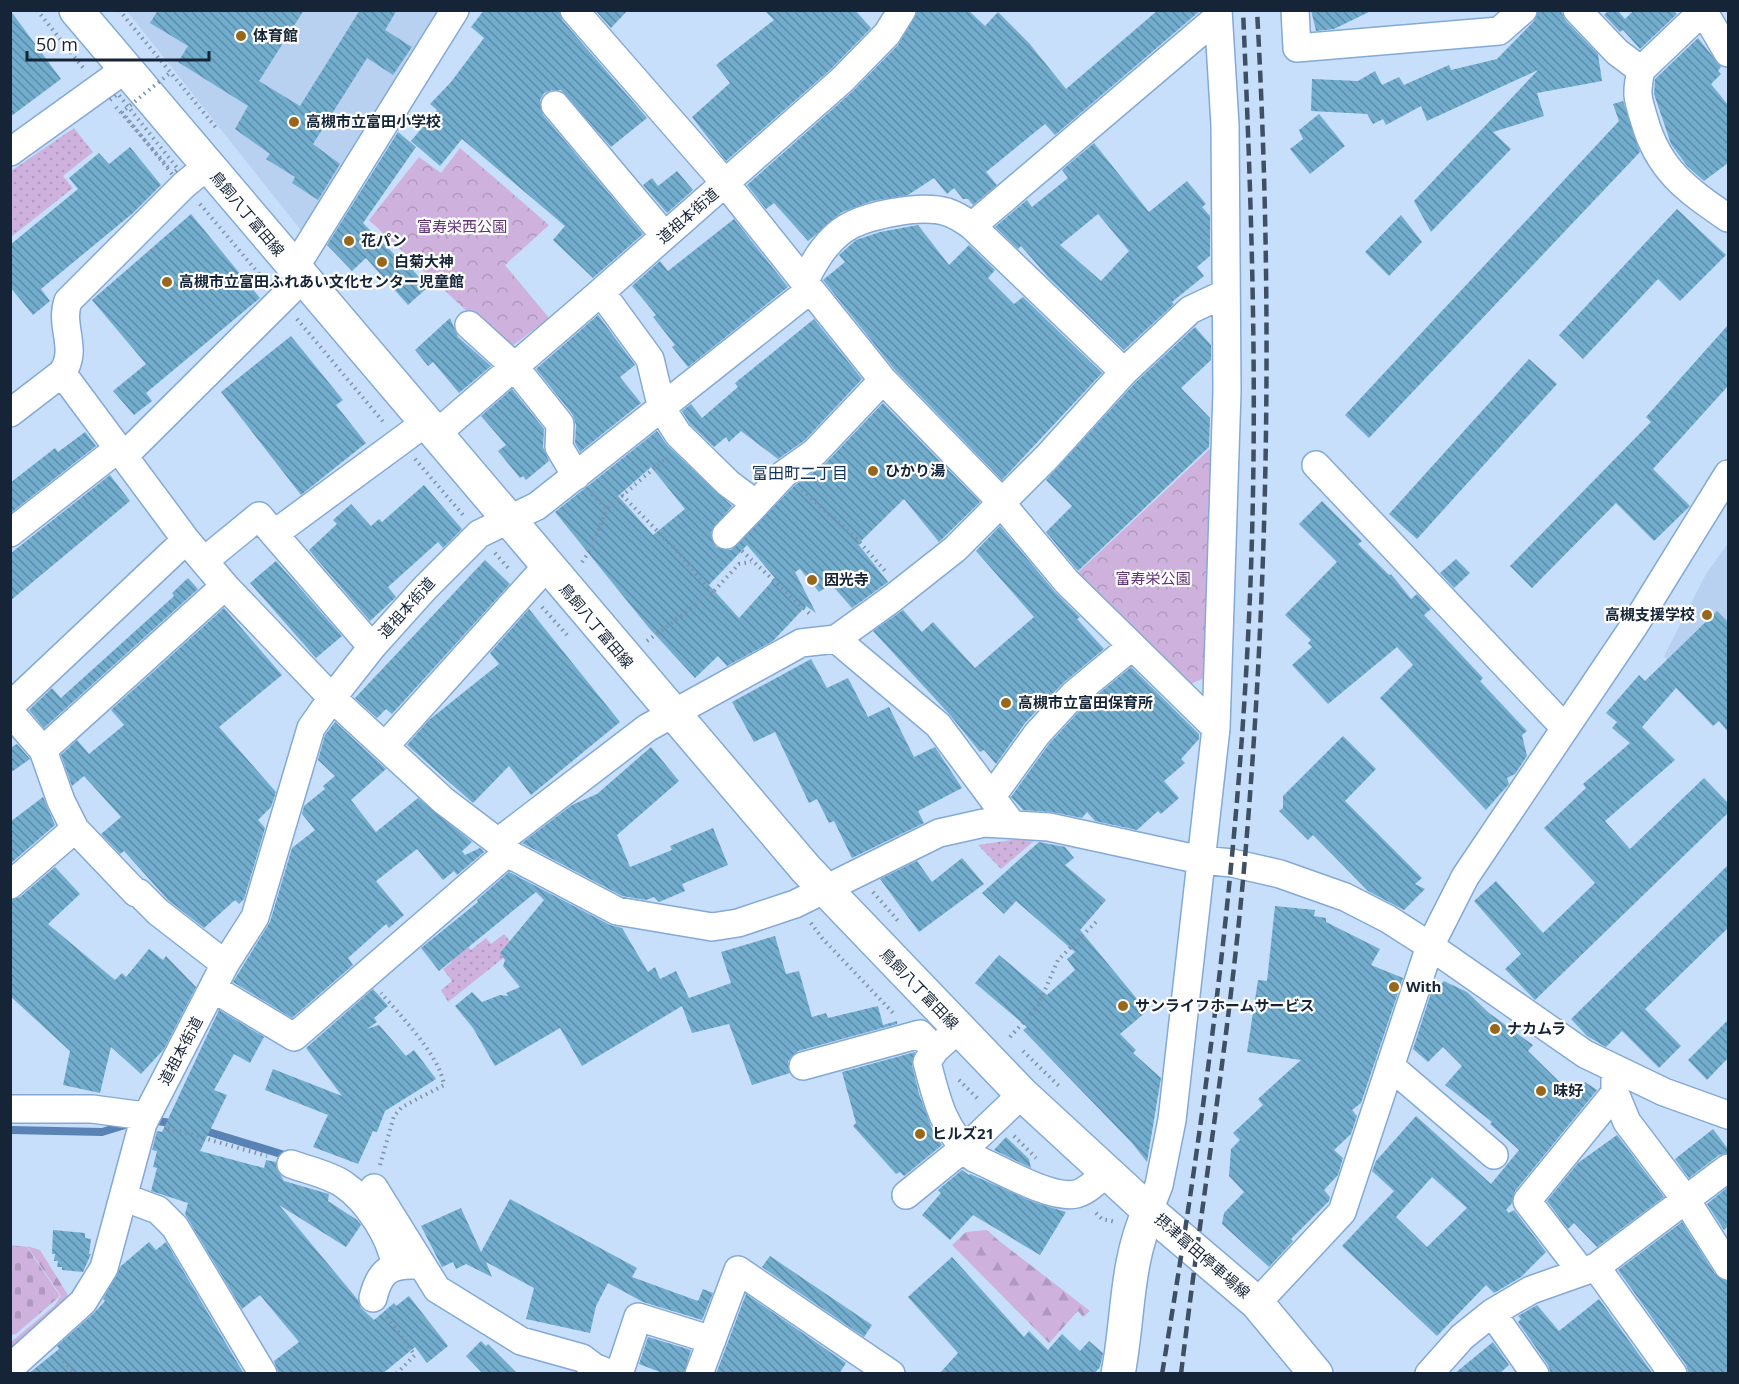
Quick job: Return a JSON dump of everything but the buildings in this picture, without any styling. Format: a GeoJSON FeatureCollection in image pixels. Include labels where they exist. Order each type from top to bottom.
{"type":"FeatureCollection","features":[{"type":"Feature","properties":{"kind":"main road","name":"鳥飼八丁富田線"},"geometry":{"type":"LineString","coordinates":[[76,10],[124,70],[671,714],[825,890],[946,1040],[1022,1094],[1149,1211]]}},
{"type":"Feature","properties":{"kind":"main road","name":"摂津富田停車場線"},"geometry":{"type":"LineString","coordinates":[[1118,1374],[1136,1239],[1149,1211],[1257,1303],[1316,1374]]}},
{"type":"Feature","properties":{"kind":"street"},"geometry":{"type":"LineString","coordinates":[[10,533],[121,452],[298,274],[455,10]]}},
{"type":"Feature","properties":{"kind":"street"},"geometry":{"type":"LineString","coordinates":[[574,10],[726,184],[883,380],[991,491],[999,504],[1067,582],[1216,728]]}},
{"type":"Feature","properties":{"kind":"street","name":"道祖本街道"},"geometry":{"type":"LineString","coordinates":[[274,534],[430,429],[513,365],[601,292],[850,73],[887,34],[902,10]]}},
{"type":"Feature","properties":{"kind":"street"},"geometry":{"type":"LineString","coordinates":[[1295,10],[1297,48],[1499,31],[1523,10]]}},
{"type":"Feature","properties":{"kind":"street"},"geometry":{"type":"LineString","coordinates":[[1577,10],[1617,52],[1641,70]]}},
{"type":"Feature","properties":{"kind":"street"},"geometry":{"type":"LineString","coordinates":[[1728,53],[1704,11],[1641,70],[1636,93],[1653,148],[1669,171],[1690,192],[1728,218]]}},
{"type":"Feature","properties":{"kind":"street"},"geometry":{"type":"LineString","coordinates":[[972,226],[1218,14]]}},
{"type":"Feature","properties":{"kind":"street"},"geometry":{"type":"LineString","coordinates":[[1149,1211],[1159,1185],[1172,1120],[1216,728],[1227,391],[1225,125],[1218,14]]}},
{"type":"Feature","properties":{"kind":"street"},"geometry":{"type":"LineString","coordinates":[[10,152],[124,70]]}},
{"type":"Feature","properties":{"kind":"street"},"geometry":{"type":"LineString","coordinates":[[555,105],[665,236]]}},
{"type":"Feature","properties":{"kind":"street"},"geometry":{"type":"LineString","coordinates":[[10,412],[62,373],[71,354],[64,322],[68,301],[184,185],[206,167]]}},
{"type":"Feature","properties":{"kind":"street"},"geometry":{"type":"LineString","coordinates":[[807,286],[814,261],[840,232],[866,219],[920,210],[945,212],[972,226],[1124,372]]}},
{"type":"Feature","properties":{"kind":"street","name":"道祖本街道"},"geometry":{"type":"LineString","coordinates":[[10,1368],[83,1302],[104,1268],[144,1120],[225,964],[255,916],[311,728],[332,698],[372,646],[479,534],[537,506],[662,409],[807,286]]}},
{"type":"Feature","properties":{"kind":"street"},"geometry":{"type":"LineString","coordinates":[[601,292],[650,359],[662,409],[685,441],[728,483],[756,504]]}},
{"type":"Feature","properties":{"kind":"street"},"geometry":{"type":"LineString","coordinates":[[214,989],[294,1037],[366,975],[502,848],[647,728],[801,643],[836,639],[905,589],[955,549],[1048,456],[1124,372],[1190,309],[1226,293]]}},
{"type":"Feature","properties":{"kind":"street"},"geometry":{"type":"LineString","coordinates":[[469,325],[513,365],[560,424],[559,447],[576,476]]}},
{"type":"Feature","properties":{"kind":"street"},"geometry":{"type":"LineString","coordinates":[[62,373],[186,540],[225,586],[332,698],[444,801],[502,848],[617,911],[689,925],[712,927],[738,923],[795,904],[939,833],[984,823],[1049,827],[1201,860],[1232,863],[1280,874],[1345,897],[1388,919],[1430,946],[1585,1054],[1615,1081],[1728,1115]]}},
{"type":"Feature","properties":{"kind":"street"},"geometry":{"type":"LineString","coordinates":[[726,536],[784,474],[815,452],[883,380]]}},
{"type":"Feature","properties":{"kind":"street"},"geometry":{"type":"LineString","coordinates":[[1316,465],[1565,728]]}},
{"type":"Feature","properties":{"kind":"street"},"geometry":{"type":"LineString","coordinates":[[1257,1303],[1342,1212],[1430,946],[1465,877],[1634,626],[1728,474]]}},
{"type":"Feature","properties":{"kind":"street"},"geometry":{"type":"LineString","coordinates":[[204,561],[259,516],[372,646]]}},
{"type":"Feature","properties":{"kind":"street"},"geometry":{"type":"LineString","coordinates":[[10,706],[186,540]]}},
{"type":"Feature","properties":{"kind":"street"},"geometry":{"type":"LineString","coordinates":[[385,746],[546,567]]}},
{"type":"Feature","properties":{"kind":"street"},"geometry":{"type":"LineString","coordinates":[[43,750],[225,586]]}},
{"type":"Feature","properties":{"kind":"street"},"geometry":{"type":"LineString","coordinates":[[836,639],[938,725],[1011,823]]}},
{"type":"Feature","properties":{"kind":"street"},"geometry":{"type":"LineString","coordinates":[[992,796],[1037,734],[1074,694],[1131,647]]}},
{"type":"Feature","properties":{"kind":"street"},"geometry":{"type":"LineString","coordinates":[[10,712],[43,750],[75,829],[136,893],[139,893],[158,912],[225,964]]}},
{"type":"Feature","properties":{"kind":"street"},"geometry":{"type":"LineString","coordinates":[[10,885],[75,829]]}},
{"type":"Feature","properties":{"kind":"street"},"geometry":{"type":"LineString","coordinates":[[803,1066],[920,1034],[946,1040],[927,1062],[938,1107],[945,1124],[970,1142],[974,1158],[1059,1193],[1076,1194],[1106,1172]]}},
{"type":"Feature","properties":{"kind":"street"},"geometry":{"type":"LineString","coordinates":[[1390,1066],[1494,1155]]}},
{"type":"Feature","properties":{"kind":"street"},"geometry":{"type":"LineString","coordinates":[[1615,1081],[1627,1122],[1686,1200],[1728,1266]]}},
{"type":"Feature","properties":{"kind":"street"},"geometry":{"type":"LineString","coordinates":[[1615,1081],[1527,1202],[1589,1269],[1673,1374]]}},
{"type":"Feature","properties":{"kind":"street"},"geometry":{"type":"LineString","coordinates":[[906,1195],[970,1142],[1022,1094]]}},
{"type":"Feature","properties":{"kind":"street"},"geometry":{"type":"LineString","coordinates":[[10,1109],[92,1109],[144,1120]]}},
{"type":"Feature","properties":{"kind":"street"},"geometry":{"type":"LineString","coordinates":[[291,1164],[341,1182],[351,1190],[393,1252],[437,1289],[520,1341],[582,1358],[594,1367],[611,1374]]}},
{"type":"Feature","properties":{"kind":"street"},"geometry":{"type":"LineString","coordinates":[[1429,1374],[1462,1337],[1492,1313],[1531,1290],[1589,1269],[1728,1168]]}},
{"type":"Feature","properties":{"kind":"street"},"geometry":{"type":"LineString","coordinates":[[374,1188],[408,1265]]}},
{"type":"Feature","properties":{"kind":"street"},"geometry":{"type":"LineString","coordinates":[[123,1197],[158,1210],[175,1227],[263,1374]]}},
{"type":"Feature","properties":{"kind":"street"},"geometry":{"type":"LineString","coordinates":[[373,1298],[381,1278],[408,1265]]}},
{"type":"Feature","properties":{"kind":"street"},"geometry":{"type":"LineString","coordinates":[[699,1374],[738,1270],[891,1374]]}},
{"type":"Feature","properties":{"kind":"street"},"geometry":{"type":"LineString","coordinates":[[1492,1313],[1535,1374]]}},
{"type":"Feature","properties":{"kind":"street"},"geometry":{"type":"LineString","coordinates":[[619,1374],[638,1317],[711,1340]]}},
{"type":"Feature","properties":{"kind":"path"},"geometry":{"type":"LineString","coordinates":[[110,100],[118,94],[124,102],[131,111],[178,169],[172,174],[122,112],[130,106],[138,99],[170,74]]}},
{"type":"Feature","properties":{"kind":"path"},"geometry":{"type":"LineString","coordinates":[[582,562],[591,549],[607,509],[685,441]]}},
{"type":"Feature","properties":{"kind":"path"},"geometry":{"type":"LineString","coordinates":[[784,474],[855,537],[895,583],[905,589]]}},
{"type":"Feature","properties":{"kind":"path"},"geometry":{"type":"LineString","coordinates":[[622,495],[680,554],[712,593]]}},
{"type":"Feature","properties":{"kind":"path"},"geometry":{"type":"LineString","coordinates":[[726,536],[836,639]]}},
{"type":"Feature","properties":{"kind":"path"},"geometry":{"type":"LineString","coordinates":[[648,641],[712,593],[739,564],[752,561]]}},
{"type":"Feature","properties":{"kind":"path"},"geometry":{"type":"LineString","coordinates":[[1010,1037],[1038,1006],[1058,960],[1098,920]]}},
{"type":"Feature","properties":{"kind":"path"},"geometry":{"type":"LineString","coordinates":[[366,975],[410,1028],[443,1074],[444,1085],[402,1107],[394,1116],[374,1188]]}},
{"type":"Feature","properties":{"kind":"path"},"geometry":{"type":"LineString","coordinates":[[144,1120],[291,1164]]}},
{"type":"Feature","properties":{"kind":"path"},"geometry":{"type":"LineString","coordinates":[[1088,1206],[1102,1219],[1117,1222]]}},
{"type":"Feature","properties":{"kind":"path"},"geometry":{"type":"LineString","coordinates":[[373,1298],[415,1355],[396,1374]]}},
{"type":"Feature","properties":{"kind":"shaded area","name":"高槻市立富田小学校"},"geometry":{"type":"Polygon","coordinates":[[[127,11],[445,11],[303,233],[127,11]]]}},
{"type":"Feature","properties":{"kind":"shaded area","name":"高槻支援学校"},"geometry":{"type":"Polygon","coordinates":[[[1728,543],[1728,732],[1664,656],[1706,574],[1728,543]]]}},
{"type":"Feature","properties":{"kind":"green space"},"geometry":{"type":"Polygon","coordinates":[[[74,128],[93,152],[63,176],[73,188],[11,237],[11,171],[74,128]]]}},
{"type":"Feature","properties":{"kind":"green space","name":"富寿栄西公園"},"geometry":{"type":"Polygon","coordinates":[[[460,148],[549,225],[505,265],[549,318],[511,347],[502,344],[369,220],[419,157],[441,173],[460,148]]]}},
{"type":"Feature","properties":{"kind":"green space","name":"富寿栄公園"},"geometry":{"type":"Polygon","coordinates":[[[1214,445],[1204,678],[1184,687],[1073,577],[1214,445]]]}},
{"type":"Feature","properties":{"kind":"green space"},"geometry":{"type":"Polygon","coordinates":[[[1018,839],[1034,841],[1001,869],[978,845],[1018,839]]]}},
{"type":"Feature","properties":{"kind":"green space"},"geometry":{"type":"Polygon","coordinates":[[[504,934],[516,948],[448,1002],[441,990],[452,981],[443,969],[452,962],[443,951],[461,939],[471,950],[486,938],[491,944],[504,934]]]}},
{"type":"Feature","properties":{"kind":"green space"},"geometry":{"type":"Polygon","coordinates":[[[987,1230],[1090,1311],[1083,1317],[1078,1311],[1049,1343],[952,1245],[966,1232],[987,1230]]]}},
{"type":"Feature","properties":{"kind":"green space"},"geometry":{"type":"Polygon","coordinates":[[[10,1245],[27,1247],[60,1296],[16,1334],[11,1335],[10,1245]]]}},
{"type":"Feature","properties":{"kind":"green space"},"geometry":{"type":"Polygon","coordinates":[[[27,1246],[40,1250],[68,1295],[58,1309],[11,1353],[11,1342],[54,1306],[61,1296],[27,1246]]]}},
{"type":"Feature","properties":{"kind":"waterway"},"geometry":{"type":"LineString","coordinates":[[152,1120],[176,1124]]}},
{"type":"Feature","properties":{"kind":"waterway"},"geometry":{"type":"LineString","coordinates":[[10,1130],[102,1132],[125,1125]]}},
{"type":"Feature","properties":{"kind":"waterway"},"geometry":{"type":"LineString","coordinates":[[199,1129],[291,1157]]}},
{"type":"Feature","properties":{"kind":"railway"},"geometry":{"type":"LineString","coordinates":[[1162,1374],[1211,1045],[1235,824],[1244,714],[1250,603],[1254,372],[1243,10]]}},
{"type":"Feature","properties":{"kind":"railway"},"geometry":{"type":"LineString","coordinates":[[1181,1374],[1238,932],[1259,654],[1267,333],[1257,10]]}},
{"type":"Feature","properties":{"kind":"place","name":"体育館"},"geometry":{"type":"Point","coordinates":[241,36]}},
{"type":"Feature","properties":{"kind":"place","name":"高槻市立富田小学校"},"geometry":{"type":"Point","coordinates":[294,122]}},
{"type":"Feature","properties":{"kind":"place","name":"花パン"},"geometry":{"type":"Point","coordinates":[349,241]}},
{"type":"Feature","properties":{"kind":"place","name":"白菊大神"},"geometry":{"type":"Point","coordinates":[382,262]}},
{"type":"Feature","properties":{"kind":"place","name":"高槻市立富田ふれあい文化センター児童館"},"geometry":{"type":"Point","coordinates":[167,282]}},
{"type":"Feature","properties":{"kind":"place","name":"ひかり湯"},"geometry":{"type":"Point","coordinates":[873,471]}},
{"type":"Feature","properties":{"kind":"place","name":"因光寺"},"geometry":{"type":"Point","coordinates":[812,580]}},
{"type":"Feature","properties":{"kind":"place","name":"高槻支援学校"},"geometry":{"type":"Point","coordinates":[1707,615]}},
{"type":"Feature","properties":{"kind":"place","name":"高槻市立富田保育所"},"geometry":{"type":"Point","coordinates":[1006,703]}},
{"type":"Feature","properties":{"kind":"place","name":"With"},"geometry":{"type":"Point","coordinates":[1394,987]}},
{"type":"Feature","properties":{"kind":"place","name":"サンライフホームサービス"},"geometry":{"type":"Point","coordinates":[1123,1006]}},
{"type":"Feature","properties":{"kind":"place","name":"ナカムラ"},"geometry":{"type":"Point","coordinates":[1495,1029]}},
{"type":"Feature","properties":{"kind":"place","name":"味好"},"geometry":{"type":"Point","coordinates":[1541,1091]}},
{"type":"Feature","properties":{"kind":"place","name":"ヒルズ21"},"geometry":{"type":"Point","coordinates":[920,1134]}},
{"type":"Feature","properties":{"kind":"district","name":"富田町二丁目"},"geometry":{"type":"Point","coordinates":[800,473]}}]}
